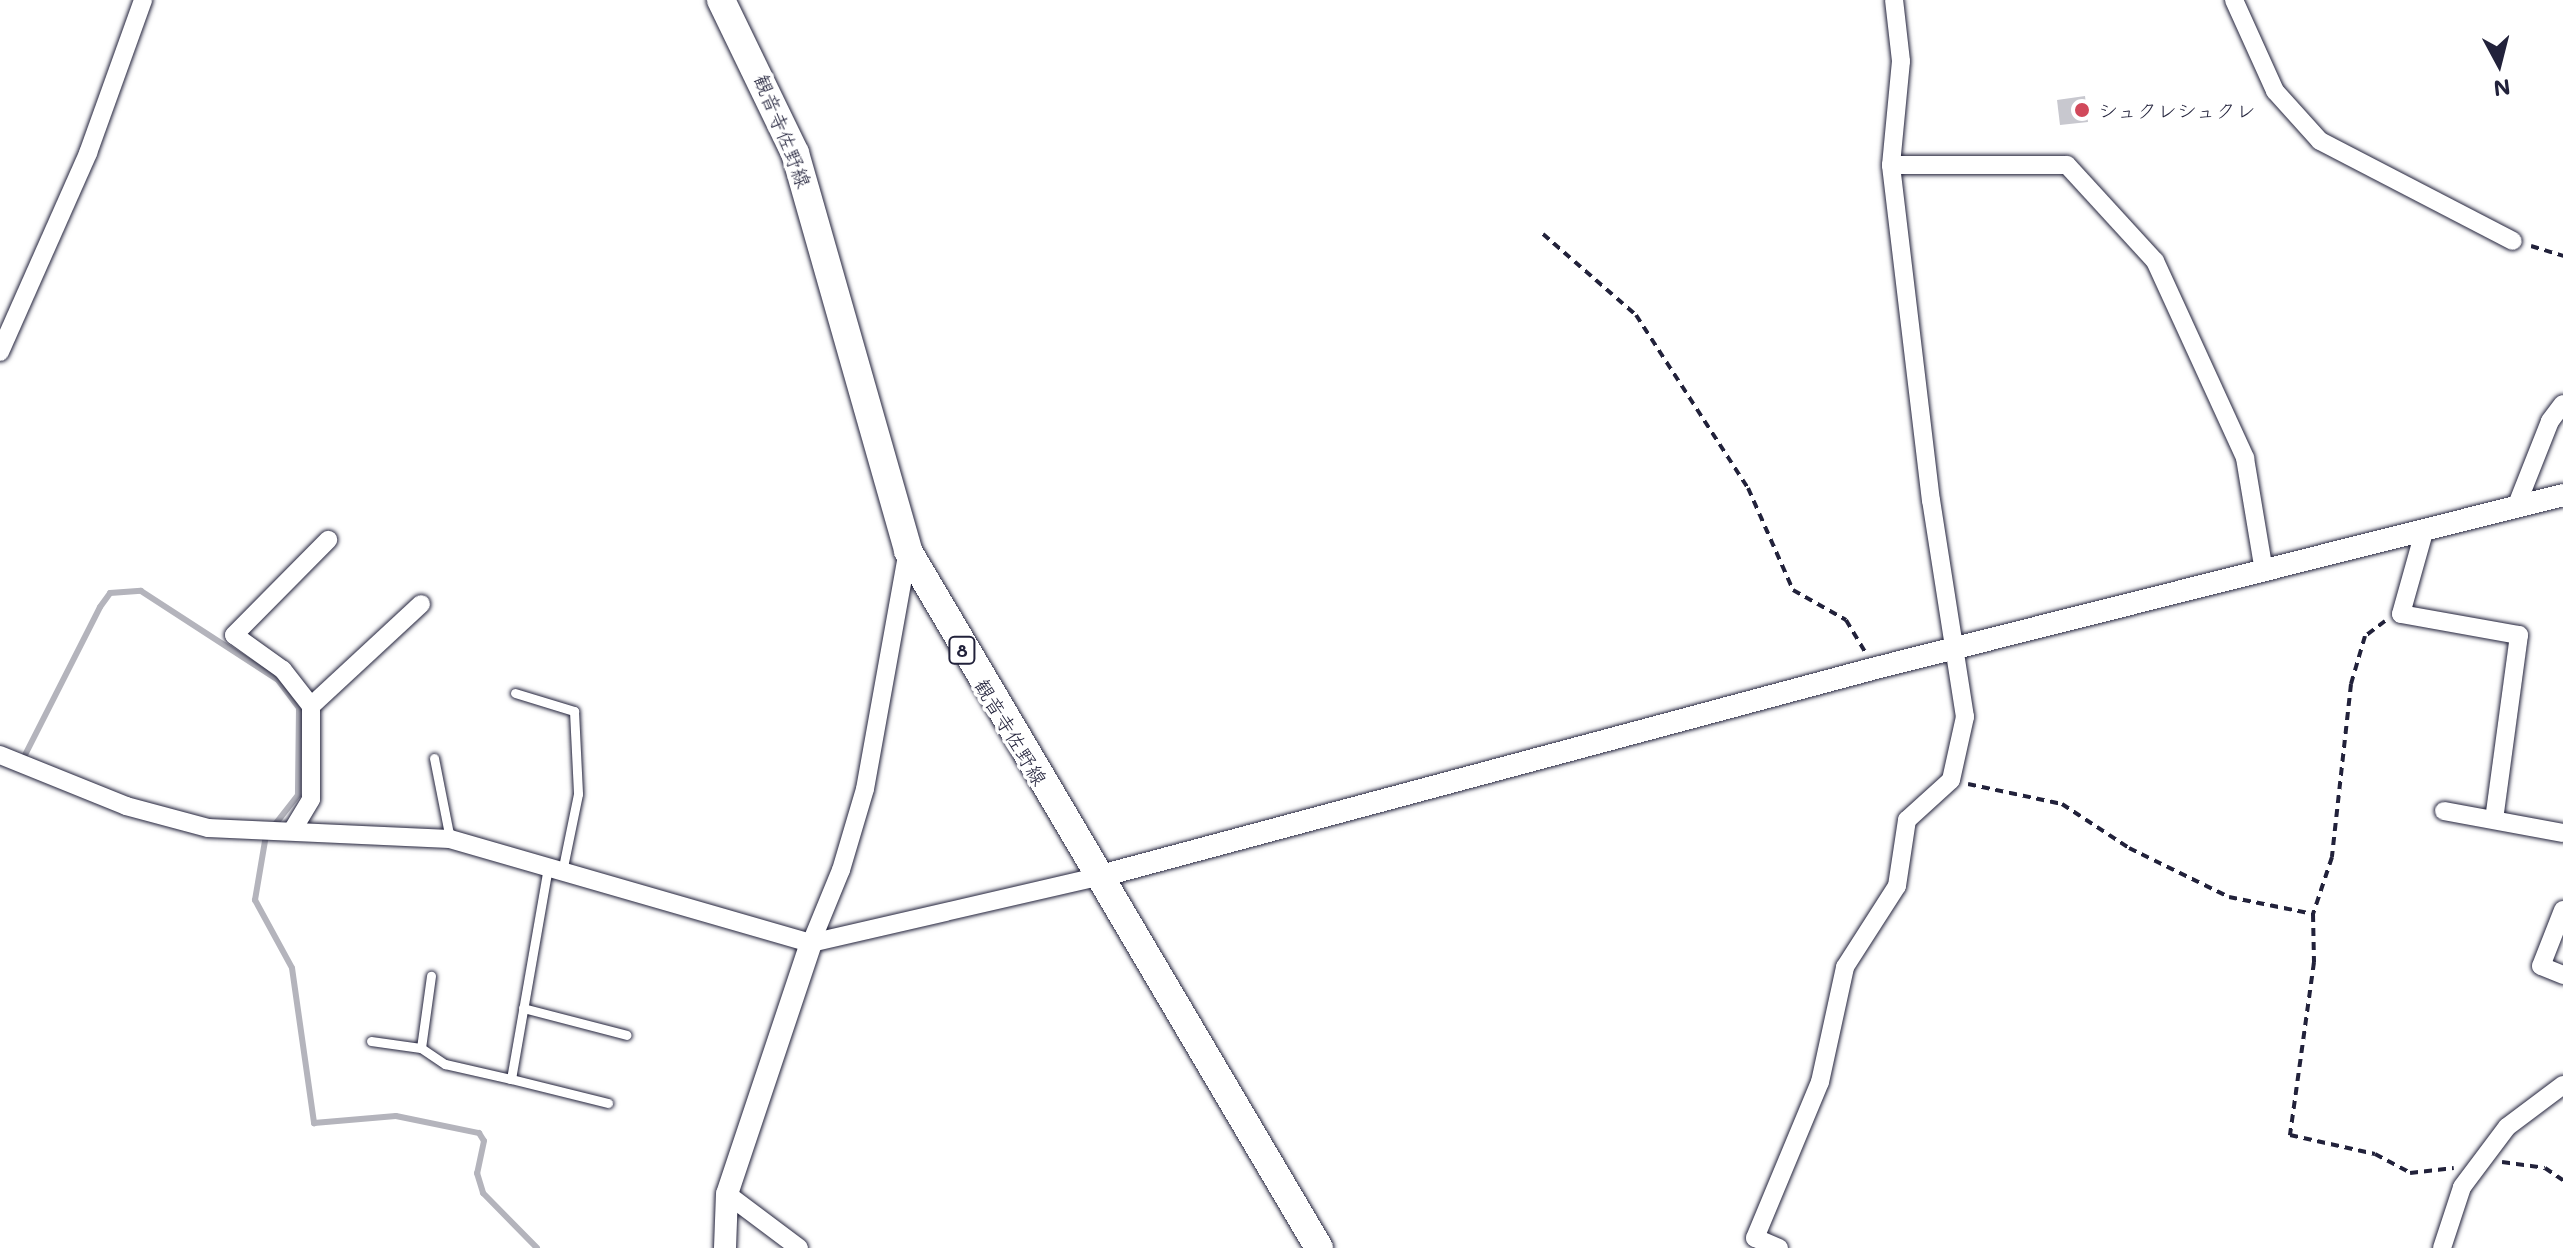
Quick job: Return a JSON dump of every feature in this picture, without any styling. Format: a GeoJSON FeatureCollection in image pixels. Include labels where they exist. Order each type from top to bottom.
{"type":"FeatureCollection","features":[{"type":"Feature","properties":{"kind":"main road","name":"観音寺佐野線"},"geometry":{"type":"LineString","coordinates":[[721,0],[795,153],[908,551],[1097,877],[1319,1248]]}},
{"type":"Feature","properties":{"kind":"street"},"geometry":{"type":"LineString","coordinates":[[0,352],[88,153],[143,0]]}},
{"type":"Feature","properties":{"kind":"street"},"geometry":{"type":"LineString","coordinates":[[1779,1248],[1755,1238],[1820,1082],[1845,967],[1897,886],[1907,820],[1951,780],[1965,717],[1959,650],[1931,501],[1891,165],[1901,61],[1894,0]]}},
{"type":"Feature","properties":{"kind":"street"},"geometry":{"type":"LineString","coordinates":[[2234,0],[2275,91],[2320,141],[2513,241]]}},
{"type":"Feature","properties":{"kind":"street"},"geometry":{"type":"LineString","coordinates":[[1891,165],[2067,165],[2155,261],[2245,458],[2264,571]]}},
{"type":"Feature","properties":{"kind":"street"},"geometry":{"type":"LineString","coordinates":[[2516,507],[2550,421],[2563,404]]}},
{"type":"Feature","properties":{"kind":"street"},"geometry":{"type":"LineString","coordinates":[[0,755],[126,806],[208,828],[450,839],[811,943],[1097,877],[1876,668],[1959,650],[2563,495]]}},
{"type":"Feature","properties":{"kind":"street"},"geometry":{"type":"LineString","coordinates":[[2424,532],[2401,614],[2519,635],[2494,819]]}},
{"type":"Feature","properties":{"kind":"street"},"geometry":{"type":"LineString","coordinates":[[292,831],[311,799],[311,706],[283,670],[234,635],[328,540]]}},
{"type":"Feature","properties":{"kind":"street"},"geometry":{"type":"LineString","coordinates":[[725,1248],[727,1194],[865,789],[908,551]]}},
{"type":"Feature","properties":{"kind":"street"},"geometry":{"type":"LineString","coordinates":[[311,706],[421,604]]}},
{"type":"Feature","properties":{"kind":"street"},"geometry":{"type":"LineString","coordinates":[[2444,811],[2563,833]]}},
{"type":"Feature","properties":{"kind":"street"},"geometry":{"type":"LineString","coordinates":[[2563,910],[2541,966],[2563,975]]}},
{"type":"Feature","properties":{"kind":"street"},"geometry":{"type":"LineString","coordinates":[[2442,1248],[2462,1187],[2479,1164],[2507,1127],[2563,1085]]}},
{"type":"Feature","properties":{"kind":"street"},"geometry":{"type":"LineString","coordinates":[[727,1194],[799,1248]]}},
{"type":"Feature","properties":{"kind":"lane"},"geometry":{"type":"LineString","coordinates":[[511,1079],[523,1008],[555,870],[578,794],[574,711],[515,693]]}},
{"type":"Feature","properties":{"kind":"lane"},"geometry":{"type":"LineString","coordinates":[[434,758],[450,839]]}},
{"type":"Feature","properties":{"kind":"lane"},"geometry":{"type":"LineString","coordinates":[[421,1048],[431,976]]}},
{"type":"Feature","properties":{"kind":"lane"},"geometry":{"type":"LineString","coordinates":[[523,1008],[627,1035]]}},
{"type":"Feature","properties":{"kind":"lane"},"geometry":{"type":"LineString","coordinates":[[371,1041],[421,1048],[445,1064],[608,1103]]}},
{"type":"Feature","properties":{"kind":"path"},"geometry":{"type":"LineString","coordinates":[[1543,234],[1636,315],[1748,488],[1793,590],[1846,620],[1876,668]]}},
{"type":"Feature","properties":{"kind":"path"},"geometry":{"type":"LineString","coordinates":[[2513,241],[2563,256]]}},
{"type":"Feature","properties":{"kind":"path"},"geometry":{"type":"LineString","coordinates":[[2401,614],[2365,636],[2351,684],[2332,857],[2313,914],[2314,962],[2290,1135],[2375,1154],[2410,1173],[2515,1161],[2563,1180]]}},
{"type":"Feature","properties":{"kind":"path"},"geometry":{"type":"LineString","coordinates":[[1951,780],[2062,804],[2129,848],[2229,897],[2313,914]]}},
{"type":"Feature","properties":{"kind":"building","name":"シュクレシュクレ"},"geometry":{"type":"Polygon","coordinates":[[[2085,96],[2088,122],[2060,125],[2057,100],[2085,96]]]}},
{"type":"Feature","properties":{"kind":"waterway"},"geometry":{"type":"LineString","coordinates":[[24,757],[100,607],[110,593],[141,591],[278,680],[299,708],[298,795],[273,827]]}},
{"type":"Feature","properties":{"kind":"waterway"},"geometry":{"type":"LineString","coordinates":[[266,835],[255,900],[292,968],[314,1123],[396,1116],[479,1133],[484,1141],[477,1173],[483,1193],[537,1248]]}},
{"type":"Feature","properties":{"kind":"place","name":"シュクレシュクレ"},"geometry":{"type":"Point","coordinates":[2082,110]}}]}
